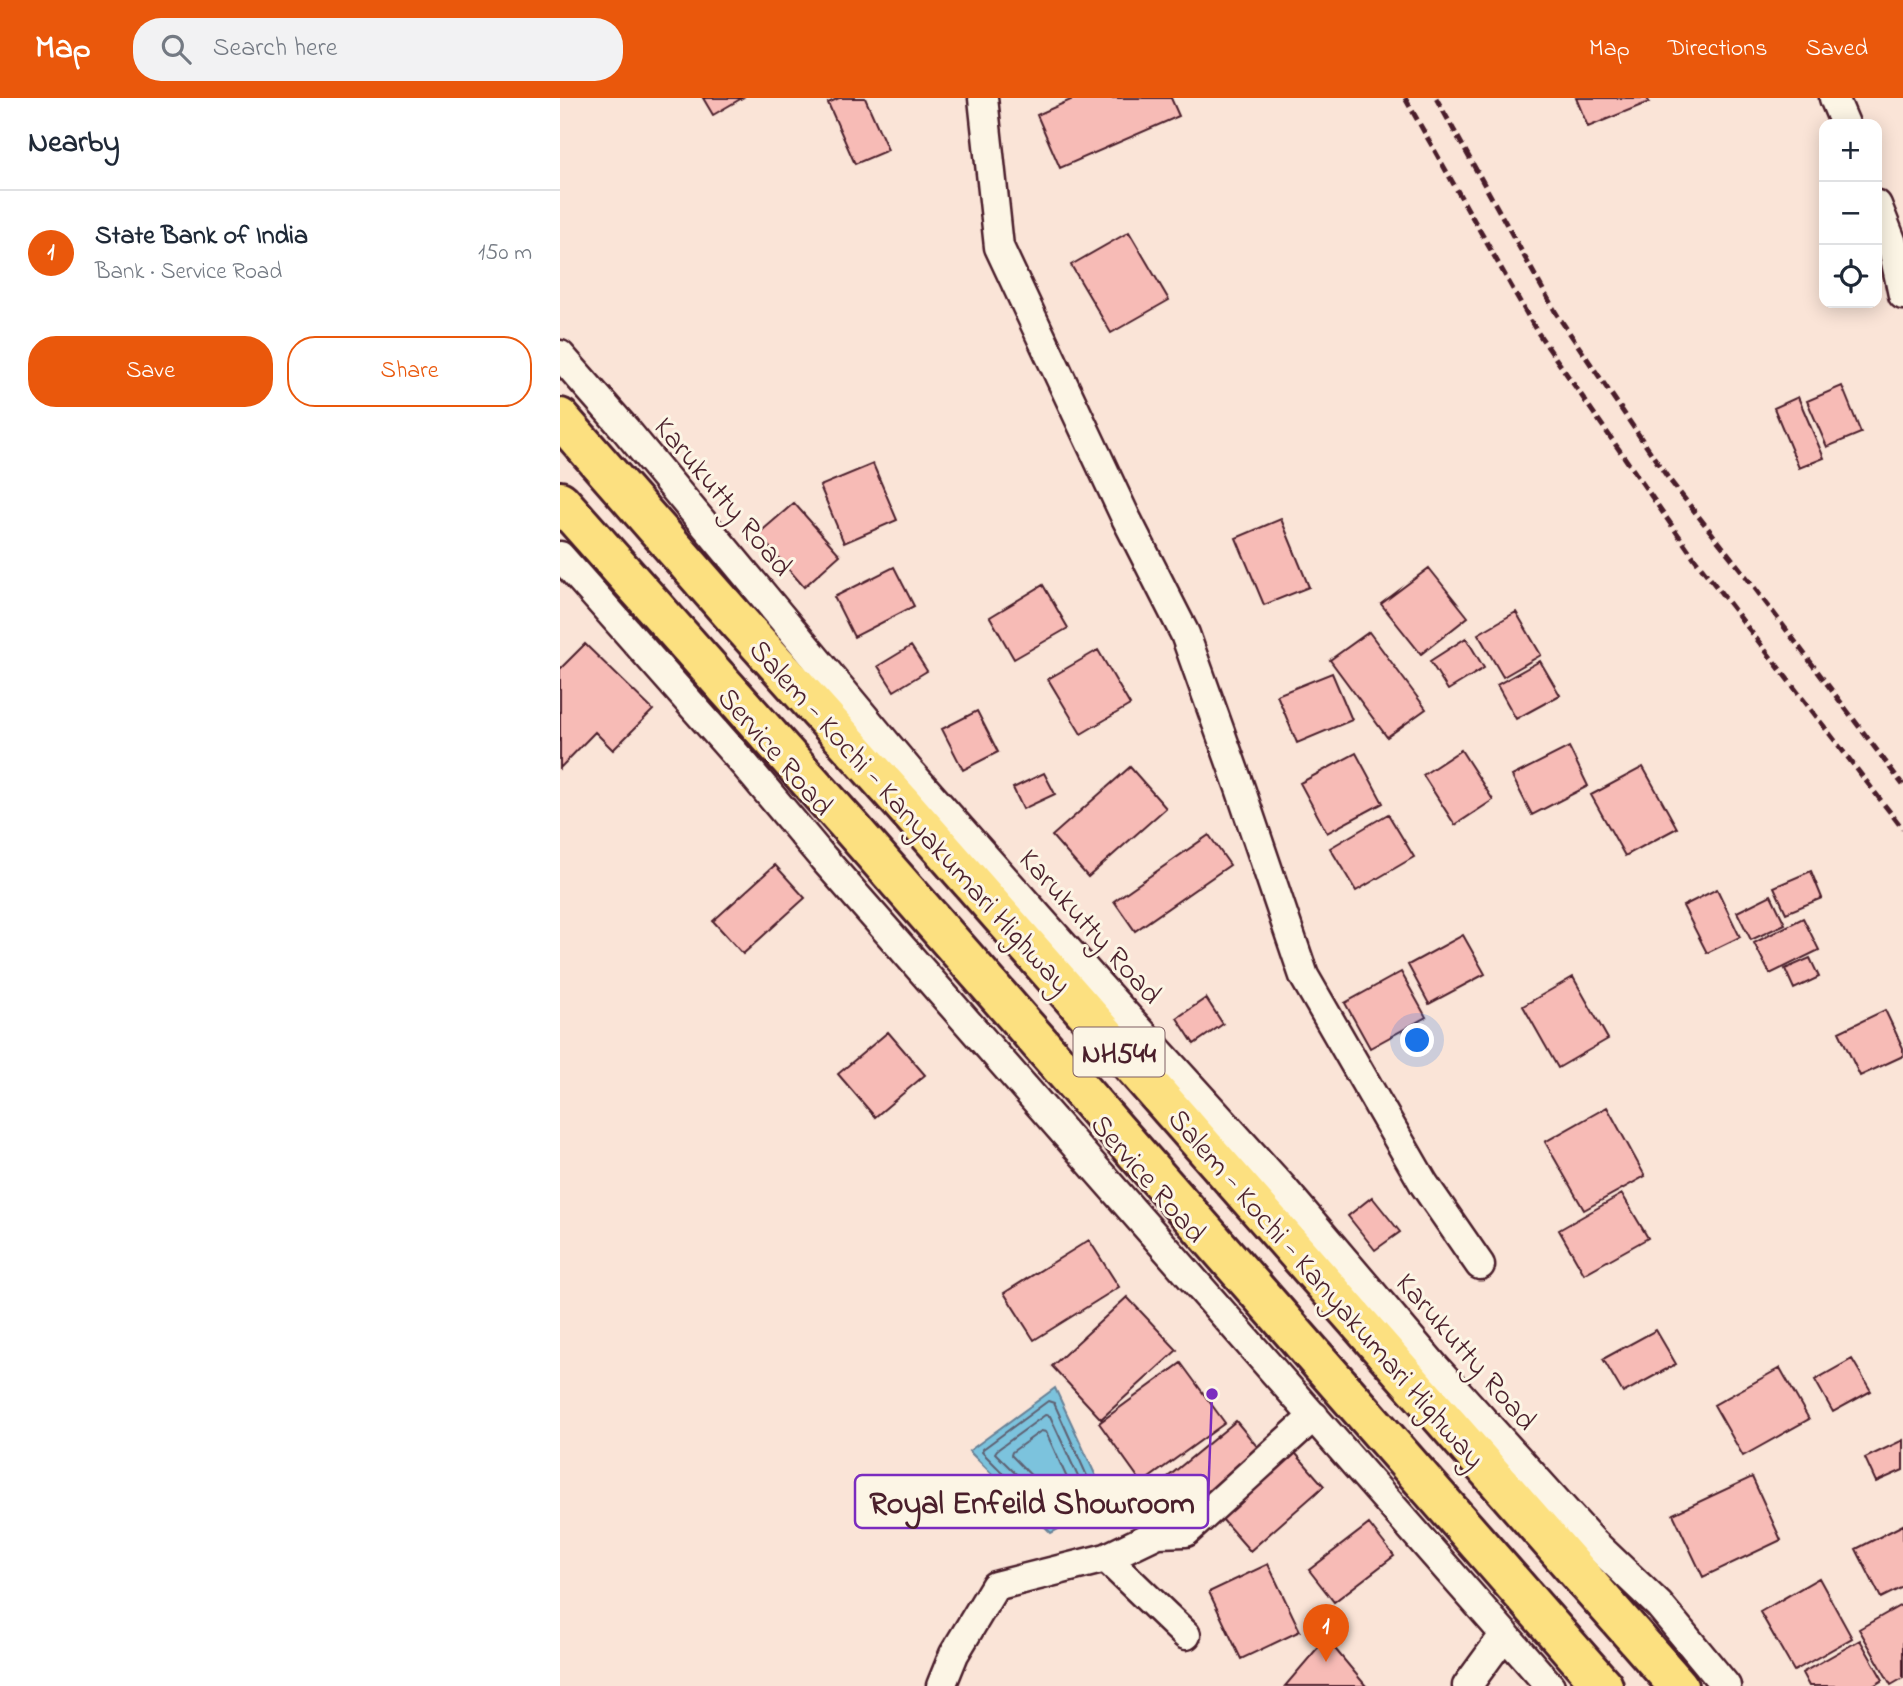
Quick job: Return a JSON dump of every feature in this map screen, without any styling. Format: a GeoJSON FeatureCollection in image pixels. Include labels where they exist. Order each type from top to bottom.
{"type":"FeatureCollection","features":[{"type":"Feature","properties":{"kind":"highway","name":"Salem - Kochi - Kanyakumari Highway"},"geometry":{"type":"LineString","coordinates":[[560,418],[1678,1686]]}},
{"type":"Feature","properties":{"kind":"highway","name":"Salem - Kochi - Kanyakumari Highway"},"geometry":{"type":"LineString","coordinates":[[560,501],[863,842],[1603,1686]]}},
{"type":"Feature","properties":{"kind":"street"},"geometry":{"type":"LineString","coordinates":[[984,98],[999,247],[1125,516],[1185,634],[1304,976],[1424,1184],[1480,1265]]}},
{"type":"Feature","properties":{"kind":"street"},"geometry":{"type":"LineString","coordinates":[[1834,98],[1843,119]]}},
{"type":"Feature","properties":{"kind":"street"},"geometry":{"type":"LineString","coordinates":[[1882,218],[1892,243],[1903,295]]}},
{"type":"Feature","properties":{"kind":"street","name":"Karukutty Road"},"geometry":{"type":"LineString","coordinates":[[560,355],[920,782],[1095,981],[1282,1187],[1434,1366],[1594,1543],[1659,1605],[1726,1686]]}},
{"type":"Feature","properties":{"kind":"street","name":"Service Road"},"geometry":{"type":"LineString","coordinates":[[560,556],[1550,1686]]}},
{"type":"Feature","properties":{"kind":"street"},"geometry":{"type":"LineString","coordinates":[[941,1686],[954,1654],[995,1586],[1106,1558],[1158,1533],[1186,1532],[1314,1416]]}},
{"type":"Feature","properties":{"kind":"street"},"geometry":{"type":"LineString","coordinates":[[1106,1558],[1186,1635]]}},
{"type":"Feature","properties":{"kind":"street"},"geometry":{"type":"LineString","coordinates":[[1467,1686],[1504,1634]]}},
{"type":"Feature","properties":{"kind":"water"},"geometry":{"type":"Polygon","coordinates":[[[1055,1388],[1108,1502],[1051,1533],[969,1451],[1055,1388]]]}},
{"type":"Feature","properties":{"kind":"building"},"geometry":{"type":"Polygon","coordinates":[[[703,98],[742,98],[713,115],[703,98]]]}},
{"type":"Feature","properties":{"kind":"building"},"geometry":{"type":"Polygon","coordinates":[[[839,98],[865,98],[888,150],[855,164],[828,103],[839,98]]]}},
{"type":"Feature","properties":{"kind":"building"},"geometry":{"type":"Polygon","coordinates":[[[1075,98],[1171,98],[1179,116],[1060,168],[1037,115],[1075,98]]]}},
{"type":"Feature","properties":{"kind":"building"},"geometry":{"type":"Polygon","coordinates":[[[1576,98],[1647,98],[1649,102],[1588,127],[1576,98]]]}},
{"type":"Feature","properties":{"kind":"building"},"geometry":{"type":"Polygon","coordinates":[[[1129,232],[1169,300],[1111,333],[1071,265],[1129,232]]]}},
{"type":"Feature","properties":{"kind":"building"},"geometry":{"type":"Polygon","coordinates":[[[1842,386],[1861,433],[1827,447],[1807,401],[1842,386]]]}},
{"type":"Feature","properties":{"kind":"building"},"geometry":{"type":"Polygon","coordinates":[[[1798,397],[1824,458],[1799,468],[1774,408],[1798,397]]]}},
{"type":"Feature","properties":{"kind":"building"},"geometry":{"type":"Polygon","coordinates":[[[873,464],[897,520],[844,543],[820,486],[873,464]]]}},
{"type":"Feature","properties":{"kind":"building"},"geometry":{"type":"Polygon","coordinates":[[[794,503],[840,555],[804,587],[758,534],[794,503]]]}},
{"type":"Feature","properties":{"kind":"building"},"geometry":{"type":"Polygon","coordinates":[[[1281,519],[1309,587],[1264,605],[1236,538],[1281,519]]]}},
{"type":"Feature","properties":{"kind":"building"},"geometry":{"type":"Polygon","coordinates":[[[894,567],[914,606],[854,637],[834,597],[894,567]]]}},
{"type":"Feature","properties":{"kind":"building"},"geometry":{"type":"Polygon","coordinates":[[[1429,568],[1468,617],[1421,654],[1381,604],[1429,568]]]}},
{"type":"Feature","properties":{"kind":"building"},"geometry":{"type":"Polygon","coordinates":[[[1043,585],[1068,628],[1014,659],[990,617],[1043,585]]]}},
{"type":"Feature","properties":{"kind":"building"},"geometry":{"type":"Polygon","coordinates":[[[1516,612],[1541,655],[1503,677],[1478,634],[1516,612]]]}},
{"type":"Feature","properties":{"kind":"building"},"geometry":{"type":"Polygon","coordinates":[[[1369,632],[1426,709],[1387,737],[1330,660],[1369,632]]]}},
{"type":"Feature","properties":{"kind":"building"},"geometry":{"type":"Polygon","coordinates":[[[1466,638],[1484,668],[1448,690],[1430,661],[1466,638]]]}},
{"type":"Feature","properties":{"kind":"building"},"geometry":{"type":"Polygon","coordinates":[[[585,644],[653,710],[613,750],[595,732],[560,768],[560,669],[585,644]]]}},
{"type":"Feature","properties":{"kind":"building"},"geometry":{"type":"Polygon","coordinates":[[[911,646],[927,671],[894,691],[878,666],[911,646]]]}},
{"type":"Feature","properties":{"kind":"building"},"geometry":{"type":"Polygon","coordinates":[[[1098,650],[1130,705],[1081,734],[1048,679],[1098,650]]]}},
{"type":"Feature","properties":{"kind":"building"},"geometry":{"type":"Polygon","coordinates":[[[1540,661],[1560,695],[1516,719],[1497,685],[1540,661]]]}},
{"type":"Feature","properties":{"kind":"building"},"geometry":{"type":"Polygon","coordinates":[[[1332,673],[1352,720],[1297,743],[1277,695],[1332,673]]]}},
{"type":"Feature","properties":{"kind":"building"},"geometry":{"type":"Polygon","coordinates":[[[977,711],[998,752],[963,770],[942,729],[977,711]]]}},
{"type":"Feature","properties":{"kind":"building"},"geometry":{"type":"Polygon","coordinates":[[[1569,747],[1588,786],[1532,815],[1512,776],[1569,747]]]}},
{"type":"Feature","properties":{"kind":"building"},"geometry":{"type":"Polygon","coordinates":[[[1461,750],[1493,800],[1455,825],[1423,775],[1461,750]]]}},
{"type":"Feature","properties":{"kind":"building"},"geometry":{"type":"Polygon","coordinates":[[[1356,753],[1383,803],[1327,833],[1300,783],[1356,753]]]}},
{"type":"Feature","properties":{"kind":"building"},"geometry":{"type":"Polygon","coordinates":[[[1130,767],[1166,808],[1088,877],[1052,836],[1130,767]]]}},
{"type":"Feature","properties":{"kind":"building"},"geometry":{"type":"Polygon","coordinates":[[[1643,767],[1677,828],[1625,856],[1591,795],[1643,767]]]}},
{"type":"Feature","properties":{"kind":"building"},"geometry":{"type":"Polygon","coordinates":[[[1044,773],[1055,794],[1023,809],[1013,788],[1044,773]]]}},
{"type":"Feature","properties":{"kind":"building"},"geometry":{"type":"Polygon","coordinates":[[[1388,814],[1414,857],[1356,891],[1330,848],[1388,814]]]}},
{"type":"Feature","properties":{"kind":"building"},"geometry":{"type":"Polygon","coordinates":[[[1209,835],[1230,865],[1135,931],[1114,901],[1209,835]]]}},
{"type":"Feature","properties":{"kind":"building"},"geometry":{"type":"Polygon","coordinates":[[[775,865],[805,898],[743,954],[713,921],[775,865]]]}},
{"type":"Feature","properties":{"kind":"building"},"geometry":{"type":"Polygon","coordinates":[[[1811,871],[1822,898],[1786,913],[1774,887],[1811,871]]]}},
{"type":"Feature","properties":{"kind":"building"},"geometry":{"type":"Polygon","coordinates":[[[1717,889],[1740,937],[1707,953],[1683,906],[1717,889]]]}},
{"type":"Feature","properties":{"kind":"building"},"geometry":{"type":"Polygon","coordinates":[[[1771,895],[1785,924],[1751,940],[1737,912],[1771,895]]]}},
{"type":"Feature","properties":{"kind":"building"},"geometry":{"type":"Polygon","coordinates":[[[1803,918],[1819,950],[1770,974],[1754,943],[1803,918]]]}},
{"type":"Feature","properties":{"kind":"building"},"geometry":{"type":"Polygon","coordinates":[[[1463,935],[1485,974],[1429,1004],[1408,965],[1463,935]]]}},
{"type":"Feature","properties":{"kind":"building"},"geometry":{"type":"Polygon","coordinates":[[[1810,958],[1819,977],[1794,989],[1785,969],[1810,958]]]}},
{"type":"Feature","properties":{"kind":"building"},"geometry":{"type":"Polygon","coordinates":[[[1401,972],[1426,1017],[1370,1048],[1345,1003],[1401,972]]]}},
{"type":"Feature","properties":{"kind":"building"},"geometry":{"type":"Polygon","coordinates":[[[1573,977],[1608,1039],[1558,1068],[1523,1006],[1573,977]]]}},
{"type":"Feature","properties":{"kind":"building"},"geometry":{"type":"Polygon","coordinates":[[[1206,998],[1223,1024],[1194,1044],[1177,1018],[1206,998]]]}},
{"type":"Feature","properties":{"kind":"building"},"geometry":{"type":"Polygon","coordinates":[[[1885,1010],[1903,1048],[1903,1056],[1860,1076],[1839,1032],[1885,1010]]]}},
{"type":"Feature","properties":{"kind":"building"},"geometry":{"type":"Polygon","coordinates":[[[888,1032],[925,1075],[875,1117],[838,1074],[888,1032]]]}},
{"type":"Feature","properties":{"kind":"building"},"geometry":{"type":"Polygon","coordinates":[[[1607,1107],[1645,1176],[1584,1210],[1545,1142],[1607,1107]]]}},
{"type":"Feature","properties":{"kind":"building"},"geometry":{"type":"Polygon","coordinates":[[[1622,1194],[1648,1238],[1584,1274],[1559,1230],[1622,1194]]]}},
{"type":"Feature","properties":{"kind":"building"},"geometry":{"type":"Polygon","coordinates":[[[1372,1197],[1400,1232],[1375,1250],[1348,1216],[1372,1197]]]}},
{"type":"Feature","properties":{"kind":"building"},"geometry":{"type":"Polygon","coordinates":[[[1089,1240],[1119,1287],[1034,1340],[1004,1293],[1089,1240]]]}},
{"type":"Feature","properties":{"kind":"building"},"geometry":{"type":"Polygon","coordinates":[[[1127,1297],[1177,1350],[1101,1419],[1052,1366],[1127,1297]]]}},
{"type":"Feature","properties":{"kind":"building"},"geometry":{"type":"Polygon","coordinates":[[[1656,1330],[1676,1364],[1623,1393],[1603,1359],[1656,1330]]]}},
{"type":"Feature","properties":{"kind":"building"},"geometry":{"type":"Polygon","coordinates":[[[1852,1359],[1871,1391],[1833,1412],[1815,1380],[1852,1359]]]}},
{"type":"Feature","properties":{"kind":"building"},"geometry":{"type":"Polygon","coordinates":[[[1181,1363],[1225,1423],[1142,1483],[1099,1423],[1181,1363]]]}},
{"type":"Feature","properties":{"kind":"building"},"geometry":{"type":"Polygon","coordinates":[[[1780,1368],[1809,1419],[1743,1456],[1714,1405],[1780,1368]]]}},
{"type":"Feature","properties":{"kind":"building"},"geometry":{"type":"Polygon","coordinates":[[[1236,1421],[1260,1450],[1175,1520],[1151,1491],[1236,1421]]]}},
{"type":"Feature","properties":{"kind":"building"},"geometry":{"type":"Polygon","coordinates":[[[1903,1440],[1903,1470],[1876,1482],[1865,1458],[1903,1440]]]}},
{"type":"Feature","properties":{"kind":"building"},"geometry":{"type":"Polygon","coordinates":[[[1290,1447],[1324,1486],[1250,1551],[1215,1511],[1290,1447]]]}},
{"type":"Feature","properties":{"kind":"building"},"geometry":{"type":"Polygon","coordinates":[[[1752,1477],[1781,1540],[1703,1577],[1673,1514],[1752,1477]]]}},
{"type":"Feature","properties":{"kind":"building"},"geometry":{"type":"Polygon","coordinates":[[[1369,1524],[1394,1556],[1334,1602],[1309,1570],[1369,1524]]]}},
{"type":"Feature","properties":{"kind":"building"},"geometry":{"type":"Polygon","coordinates":[[[1903,1525],[1903,1587],[1881,1598],[1856,1549],[1903,1525]]]}},
{"type":"Feature","properties":{"kind":"building"},"geometry":{"type":"Polygon","coordinates":[[[1268,1564],[1300,1631],[1241,1659],[1209,1592],[1268,1564]]]}},
{"type":"Feature","properties":{"kind":"building"},"geometry":{"type":"Polygon","coordinates":[[[1819,1578],[1852,1638],[1794,1671],[1760,1612],[1819,1578]]]}},
{"type":"Feature","properties":{"kind":"building"},"geometry":{"type":"Polygon","coordinates":[[[1903,1604],[1903,1678],[1891,1685],[1859,1629],[1903,1604]]]}},
{"type":"Feature","properties":{"kind":"building"},"geometry":{"type":"Polygon","coordinates":[[[1326,1638],[1366,1686],[1285,1686],[1326,1638]]]}},
{"type":"Feature","properties":{"kind":"building"},"geometry":{"type":"Polygon","coordinates":[[[1860,1640],[1883,1680],[1873,1686],[1809,1686],[1802,1673],[1860,1640]]]}},
{"type":"Feature","properties":{"kind":"railway"},"geometry":{"type":"LineString","coordinates":[[1405,98],[1536,330],[1695,559],[1903,829]]}},
{"type":"Feature","properties":{"kind":"railway"},"geometry":{"type":"LineString","coordinates":[[1436,98],[1556,313],[1668,478],[1745,575],[1903,785]]}},
{"type":"Feature","properties":{"kind":"place","name":"Royal Enfeild Showroom"},"geometry":{"type":"Point","coordinates":[1212,1394]}},
{"type":"Feature","properties":{"kind":"place","name":"State Bank of India"},"geometry":{"type":"Point","coordinates":[1326,1662]}}]}
